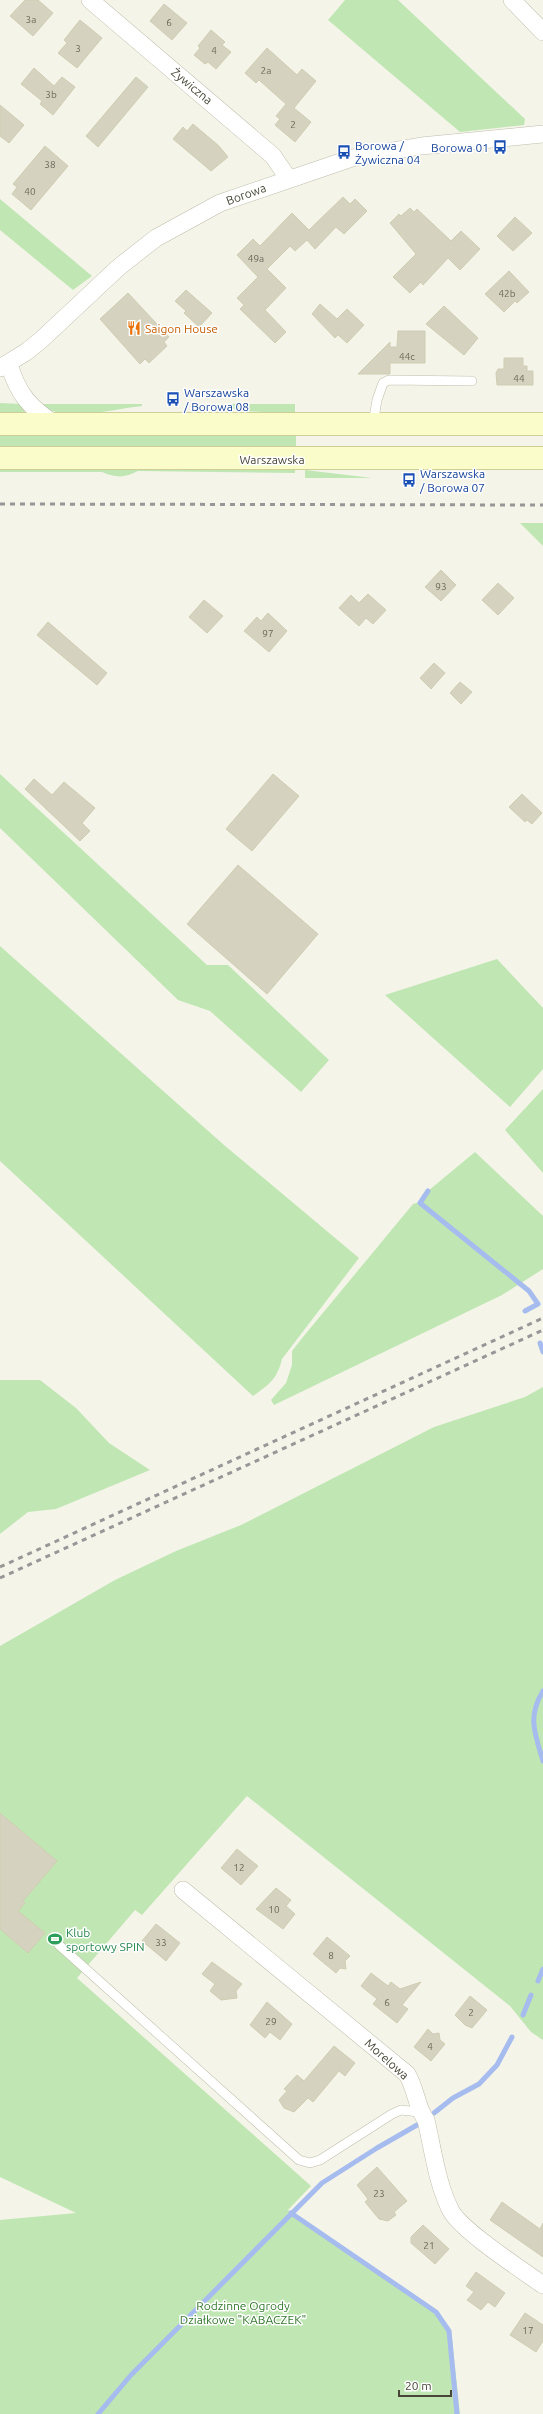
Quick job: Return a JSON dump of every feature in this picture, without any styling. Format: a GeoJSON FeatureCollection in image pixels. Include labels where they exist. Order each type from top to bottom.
{"type":"FeatureCollection","features":[{"type":"Feature","properties":{"kind":"main road"},"geometry":{"type":"LineString","coordinates":[[0,424],[543,424]]}},
{"type":"Feature","properties":{"kind":"main road","name":"Warszawska"},"geometry":{"type":"LineString","coordinates":[[0,458],[543,458]]}},
{"type":"Feature","properties":{"kind":"street","name":"Żywiczna"},"geometry":{"type":"LineString","coordinates":[[90,0],[273,156],[288,178]]}},
{"type":"Feature","properties":{"kind":"street"},"geometry":{"type":"LineString","coordinates":[[512,0],[543,32]]}},
{"type":"Feature","properties":{"kind":"street","name":"Borowa"},"geometry":{"type":"LineString","coordinates":[[4,366],[41,340],[119,267],[156,238],[220,203],[288,178],[352,158],[385,151],[543,134]]}},
{"type":"Feature","properties":{"kind":"street"},"geometry":{"type":"LineString","coordinates":[[4,366],[23,398],[37,413],[55,424]]}},
{"type":"Feature","properties":{"kind":"street","name":"Morelowa"},"geometry":{"type":"LineString","coordinates":[[183,1890],[407,2074],[415,2087],[419,2112],[426,2120],[442,2190],[452,2212],[489,2245],[543,2285]]}},
{"type":"Feature","properties":{"kind":"lane"},"geometry":{"type":"LineString","coordinates":[[373,424],[380,390],[383,383],[389,380],[472,381]]}},
{"type":"Feature","properties":{"kind":"lane"},"geometry":{"type":"LineString","coordinates":[[60,1946],[299,2160],[310,2163],[320,2160],[400,2110],[419,2112]]}},
{"type":"Feature","properties":{"kind":"green space"},"geometry":{"type":"Polygon","coordinates":[[[345,0],[398,0],[525,119],[524,125],[460,132],[328,20],[345,0]]]}},
{"type":"Feature","properties":{"kind":"green space"},"geometry":{"type":"Polygon","coordinates":[[[0,199],[92,276],[73,290],[0,230],[0,199]]]}},
{"type":"Feature","properties":{"kind":"green space"},"geometry":{"type":"Polygon","coordinates":[[[0,403],[21,404],[26,410],[23,413],[0,413],[0,403]]]}},
{"type":"Feature","properties":{"kind":"green space"},"geometry":{"type":"Polygon","coordinates":[[[38,404],[142,404],[142,406],[89,414],[75,414],[49,410],[38,404]]]}},
{"type":"Feature","properties":{"kind":"green space"},"geometry":{"type":"Polygon","coordinates":[[[202,404],[295,404],[295,414],[245,411],[202,404]]]}},
{"type":"Feature","properties":{"kind":"green space"},"geometry":{"type":"Polygon","coordinates":[[[0,434],[296,435],[296,448],[0,448],[0,434]]]}},
{"type":"Feature","properties":{"kind":"green space"},"geometry":{"type":"Polygon","coordinates":[[[0,470],[295,470],[295,473],[138,471],[129,475],[120,476],[102,472],[0,472],[0,470]]]}},
{"type":"Feature","properties":{"kind":"green space"},"geometry":{"type":"Polygon","coordinates":[[[305,470],[372,478],[305,478],[305,470]]]}},
{"type":"Feature","properties":{"kind":"green space"},"geometry":{"type":"Polygon","coordinates":[[[520,523],[543,523],[543,546],[520,523]]]}},
{"type":"Feature","properties":{"kind":"green space"},"geometry":{"type":"Polygon","coordinates":[[[0,774],[207,965],[228,965],[329,1060],[301,1092],[210,1011],[178,1000],[0,828],[0,774]]]}},
{"type":"Feature","properties":{"kind":"green space"},"geometry":{"type":"Polygon","coordinates":[[[0,946],[224,1145],[359,1258],[282,1359],[278,1372],[272,1380],[253,1396],[0,1161],[0,946]]]}},
{"type":"Feature","properties":{"kind":"green space"},"geometry":{"type":"Polygon","coordinates":[[[497,959],[543,1008],[543,1069],[510,1107],[385,995],[497,959]]]}},
{"type":"Feature","properties":{"kind":"green space"},"geometry":{"type":"Polygon","coordinates":[[[543,1089],[543,1173],[505,1130],[543,1089]]]}},
{"type":"Feature","properties":{"kind":"green space"},"geometry":{"type":"Polygon","coordinates":[[[475,1152],[543,1216],[543,1269],[502,1295],[274,1405],[271,1400],[286,1383],[292,1365],[292,1351],[303,1337],[413,1204],[420,1202],[428,1191],[475,1152]]]}},
{"type":"Feature","properties":{"kind":"green space"},"geometry":{"type":"Polygon","coordinates":[[[0,1380],[40,1380],[76,1408],[109,1443],[150,1470],[56,1509],[28,1512],[0,1534],[0,1380]]]}},
{"type":"Feature","properties":{"kind":"green space","name":"Rodzinne Ogrody Działkowe \"KABACZEK\""},"geometry":{"type":"Polygon","coordinates":[[[543,1387],[543,2040],[531,2032],[510,2006],[247,1796],[142,1915],[135,1910],[77,1978],[311,2186],[288,2210],[437,2311],[451,2330],[460,2414],[0,2414],[0,2220],[76,2213],[0,2177],[0,1646],[115,1580],[176,1551],[241,1525],[434,1427],[525,1397],[543,1387]]]}},
{"type":"Feature","properties":{"kind":"building"},"geometry":{"type":"Polygon","coordinates":[[[25,0],[38,0],[53,13],[33,36],[10,16],[25,0]]]}},
{"type":"Feature","properties":{"kind":"building"},"geometry":{"type":"Polygon","coordinates":[[[164,4],[187,23],[172,40],[150,21],[164,4]]]}},
{"type":"Feature","properties":{"kind":"building"},"geometry":{"type":"Polygon","coordinates":[[[80,20],[102,38],[77,68],[58,53],[67,43],[64,40],[80,20]]]}},
{"type":"Feature","properties":{"kind":"building"},"geometry":{"type":"Polygon","coordinates":[[[211,30],[225,42],[222,45],[231,52],[216,69],[208,62],[205,64],[194,55],[200,48],[198,46],[211,30]]]}},
{"type":"Feature","properties":{"kind":"building"},"geometry":{"type":"Polygon","coordinates":[[[267,48],[297,75],[302,69],[316,81],[294,108],[311,122],[295,142],[275,125],[280,119],[276,116],[286,104],[259,80],[256,83],[245,73],[267,48]]]}},
{"type":"Feature","properties":{"kind":"building"},"geometry":{"type":"Polygon","coordinates":[[[34,68],[54,86],[62,77],[75,87],[53,115],[40,104],[42,101],[21,84],[34,68]]]}},
{"type":"Feature","properties":{"kind":"building"},"geometry":{"type":"Polygon","coordinates":[[[136,77],[148,87],[98,147],[86,136],[136,77]]]}},
{"type":"Feature","properties":{"kind":"building"},"geometry":{"type":"Polygon","coordinates":[[[0,105],[24,125],[9,143],[0,136],[0,105]]]}},
{"type":"Feature","properties":{"kind":"building"},"geometry":{"type":"Polygon","coordinates":[[[193,124],[219,146],[228,157],[211,171],[173,139],[183,127],[187,131],[193,124]]]}},
{"type":"Feature","properties":{"kind":"building"},"geometry":{"type":"Polygon","coordinates":[[[45,146],[68,166],[31,210],[12,194],[17,187],[13,184],[45,146]]]}},
{"type":"Feature","properties":{"kind":"building"},"geometry":{"type":"Polygon","coordinates":[[[343,197],[350,204],[355,199],[367,211],[344,234],[336,227],[315,249],[307,240],[295,251],[290,246],[267,269],[286,288],[265,310],[286,332],[275,343],[240,309],[244,305],[237,298],[258,277],[237,255],[253,239],[260,246],[292,213],[309,230],[343,197]]]}},
{"type":"Feature","properties":{"kind":"building"},"geometry":{"type":"Polygon","coordinates":[[[410,208],[414,212],[417,209],[451,241],[461,231],[480,249],[460,270],[448,258],[423,285],[421,282],[410,293],[393,277],[416,254],[390,223],[399,214],[401,216],[410,208]]]}},
{"type":"Feature","properties":{"kind":"building"},"geometry":{"type":"Polygon","coordinates":[[[515,217],[532,233],[513,251],[497,236],[515,217]]]}},
{"type":"Feature","properties":{"kind":"building"},"geometry":{"type":"Polygon","coordinates":[[[509,271],[529,292],[517,303],[515,301],[504,312],[485,294],[509,271]]]}},
{"type":"Feature","properties":{"kind":"building"},"geometry":{"type":"Polygon","coordinates":[[[186,290],[212,313],[199,327],[184,313],[186,311],[175,301],[186,290]]]}},
{"type":"Feature","properties":{"kind":"building","name":"Saigon House"},"geometry":{"type":"Polygon","coordinates":[[[128,293],[169,337],[164,342],[167,346],[149,363],[145,359],[140,364],[100,319],[128,293]]]}},
{"type":"Feature","properties":{"kind":"building"},"geometry":{"type":"Polygon","coordinates":[[[320,304],[337,319],[347,309],[364,325],[347,343],[338,335],[335,338],[312,314],[320,304]]]}},
{"type":"Feature","properties":{"kind":"building"},"geometry":{"type":"Polygon","coordinates":[[[444,306],[478,338],[464,355],[426,324],[444,306]]]}},
{"type":"Feature","properties":{"kind":"building"},"geometry":{"type":"Polygon","coordinates":[[[398,331],[425,331],[425,363],[390,363],[390,374],[358,374],[390,342],[390,347],[397,347],[398,331]]]}},
{"type":"Feature","properties":{"kind":"building"},"geometry":{"type":"Polygon","coordinates":[[[504,358],[523,358],[523,366],[527,366],[527,371],[533,371],[533,385],[497,385],[496,373],[498,369],[504,369],[504,358]]]}},
{"type":"Feature","properties":{"kind":"building"},"geometry":{"type":"Polygon","coordinates":[[[441,570],[456,585],[441,601],[425,587],[441,570]]]}},
{"type":"Feature","properties":{"kind":"building"},"geometry":{"type":"Polygon","coordinates":[[[498,583],[514,598],[498,615],[482,600],[498,583]]]}},
{"type":"Feature","properties":{"kind":"building"},"geometry":{"type":"Polygon","coordinates":[[[368,594],[386,610],[373,624],[366,618],[359,626],[339,608],[351,595],[359,603],[368,594]]]}},
{"type":"Feature","properties":{"kind":"building"},"geometry":{"type":"Polygon","coordinates":[[[204,600],[223,616],[207,633],[189,617],[204,600]]]}},
{"type":"Feature","properties":{"kind":"building"},"geometry":{"type":"Polygon","coordinates":[[[268,613],[287,631],[269,652],[244,631],[257,617],[261,621],[268,613]]]}},
{"type":"Feature","properties":{"kind":"building"},"geometry":{"type":"Polygon","coordinates":[[[48,622],[107,673],[97,685],[37,635],[48,622]]]}},
{"type":"Feature","properties":{"kind":"building"},"geometry":{"type":"Polygon","coordinates":[[[434,663],[445,673],[431,689],[420,678],[434,663]]]}},
{"type":"Feature","properties":{"kind":"building"},"geometry":{"type":"Polygon","coordinates":[[[460,682],[472,692],[461,704],[450,693],[460,682]]]}},
{"type":"Feature","properties":{"kind":"building"},"geometry":{"type":"Polygon","coordinates":[[[273,774],[299,796],[252,851],[226,829],[273,774]]]}},
{"type":"Feature","properties":{"kind":"building"},"geometry":{"type":"Polygon","coordinates":[[[34,779],[52,795],[64,782],[95,808],[82,823],[90,831],[80,841],[25,789],[34,779]]]}},
{"type":"Feature","properties":{"kind":"building"},"geometry":{"type":"Polygon","coordinates":[[[522,794],[542,813],[532,824],[527,820],[525,822],[509,807],[522,794]]]}},
{"type":"Feature","properties":{"kind":"building"},"geometry":{"type":"Polygon","coordinates":[[[238,865],[318,934],[267,994],[187,924],[238,865]]]}},
{"type":"Feature","properties":{"kind":"building"},"geometry":{"type":"Polygon","coordinates":[[[0,1813],[57,1861],[23,1901],[25,1903],[18,1911],[45,1933],[28,1953],[0,1929],[0,1813]]]}},
{"type":"Feature","properties":{"kind":"building"},"geometry":{"type":"Polygon","coordinates":[[[237,1849],[258,1866],[241,1885],[221,1868],[237,1849]]]}},
{"type":"Feature","properties":{"kind":"building"},"geometry":{"type":"Polygon","coordinates":[[[276,1888],[291,1900],[286,1906],[295,1914],[283,1929],[256,1909],[276,1888]]]}},
{"type":"Feature","properties":{"kind":"building"},"geometry":{"type":"Polygon","coordinates":[[[156,1924],[180,1943],[166,1961],[142,1941],[156,1924]]]}},
{"type":"Feature","properties":{"kind":"building"},"geometry":{"type":"Polygon","coordinates":[[[327,1937],[350,1956],[345,1961],[346,1969],[340,1968],[336,1973],[313,1954],[327,1937]]]}},
{"type":"Feature","properties":{"kind":"building"},"geometry":{"type":"Polygon","coordinates":[[[212,1962],[242,1984],[236,1991],[237,1998],[221,2000],[210,1991],[215,1984],[202,1974],[212,1962]]]}},
{"type":"Feature","properties":{"kind":"building"},"geometry":{"type":"Polygon","coordinates":[[[371,1973],[388,1986],[391,1982],[400,1989],[421,1982],[402,2005],[408,2009],[397,2023],[373,2004],[377,1999],[361,1986],[371,1973]]]}},
{"type":"Feature","properties":{"kind":"building"},"geometry":{"type":"Polygon","coordinates":[[[470,1996],[487,2010],[472,2028],[465,2025],[455,2015],[470,1996]]]}},
{"type":"Feature","properties":{"kind":"building"},"geometry":{"type":"Polygon","coordinates":[[[267,2002],[292,2024],[280,2040],[270,2032],[265,2038],[250,2025],[267,2002]]]}},
{"type":"Feature","properties":{"kind":"building"},"geometry":{"type":"Polygon","coordinates":[[[428,2029],[433,2034],[439,2033],[440,2040],[445,2044],[431,2061],[414,2047],[428,2029]]]}},
{"type":"Feature","properties":{"kind":"building"},"geometry":{"type":"Polygon","coordinates":[[[334,2046],[355,2063],[345,2076],[339,2071],[313,2102],[308,2098],[294,2112],[284,2108],[279,2100],[287,2091],[284,2089],[297,2075],[304,2081],[334,2046]]]}},
{"type":"Feature","properties":{"kind":"building"},"geometry":{"type":"Polygon","coordinates":[[[377,2167],[407,2201],[394,2212],[396,2215],[388,2221],[379,2219],[365,2202],[368,2199],[357,2185],[377,2167]]]}},
{"type":"Feature","properties":{"kind":"building"},"geometry":{"type":"Polygon","coordinates":[[[502,2202],[540,2229],[543,2223],[543,2257],[490,2220],[502,2202]]]}},
{"type":"Feature","properties":{"kind":"building"},"geometry":{"type":"Polygon","coordinates":[[[423,2225],[449,2249],[435,2264],[411,2243],[411,2237],[423,2225]]]}},
{"type":"Feature","properties":{"kind":"building"},"geometry":{"type":"Polygon","coordinates":[[[476,2272],[505,2293],[495,2307],[488,2302],[481,2310],[467,2300],[474,2292],[466,2286],[476,2272]]]}},
{"type":"Feature","properties":{"kind":"building"},"geometry":{"type":"Polygon","coordinates":[[[525,2313],[543,2325],[543,2341],[536,2352],[510,2335],[525,2313]]]}},
{"type":"Feature","properties":{"kind":"waterway"},"geometry":{"type":"LineString","coordinates":[[428,1191],[420,1203],[529,1291],[538,1304],[525,1311]]}},
{"type":"Feature","properties":{"kind":"waterway"},"geometry":{"type":"LineString","coordinates":[[540,1343],[543,1352]]}},
{"type":"Feature","properties":{"kind":"waterway"},"geometry":{"type":"LineString","coordinates":[[543,1691],[538,1700],[534,1717],[535,1734],[543,1761]]}},
{"type":"Feature","properties":{"kind":"waterway"},"geometry":{"type":"LineString","coordinates":[[538,1981],[543,1969]]}},
{"type":"Feature","properties":{"kind":"waterway"},"geometry":{"type":"LineString","coordinates":[[523,2015],[531,1995]]}},
{"type":"Feature","properties":{"kind":"waterway"},"geometry":{"type":"LineString","coordinates":[[434,2113],[453,2098],[479,2084],[497,2065],[512,2037]]}},
{"type":"Feature","properties":{"kind":"waterway"},"geometry":{"type":"LineString","coordinates":[[98,2414],[131,2375],[322,2183],[377,2148],[417,2125]]}},
{"type":"Feature","properties":{"kind":"waterway"},"geometry":{"type":"LineString","coordinates":[[291,2213],[436,2312],[449,2331],[457,2414]]}},
{"type":"Feature","properties":{"kind":"railway"},"geometry":{"type":"LineString","coordinates":[[0,504],[543,505]]}},
{"type":"Feature","properties":{"kind":"railway"},"geometry":{"type":"LineString","coordinates":[[0,1567],[543,1318]]}},
{"type":"Feature","properties":{"kind":"railway"},"geometry":{"type":"LineString","coordinates":[[0,1578],[543,1330]]}},
{"type":"Feature","properties":{"kind":"place","name":"Borowa 01"},"geometry":{"type":"Point","coordinates":[500,147]}},
{"type":"Feature","properties":{"kind":"place","name":"Borowa / Żywiczna 04"},"geometry":{"type":"Point","coordinates":[344,152]}},
{"type":"Feature","properties":{"kind":"place","name":"Saigon House"},"geometry":{"type":"Point","coordinates":[134,328]}},
{"type":"Feature","properties":{"kind":"place","name":"Warszawska / Borowa 08"},"geometry":{"type":"Point","coordinates":[173,399]}},
{"type":"Feature","properties":{"kind":"place","name":"Warszawska / Borowa 07"},"geometry":{"type":"Point","coordinates":[409,480]}},
{"type":"Feature","properties":{"kind":"place","name":"Klub sportowy SPIN"},"geometry":{"type":"Point","coordinates":[55,1939]}}]}
